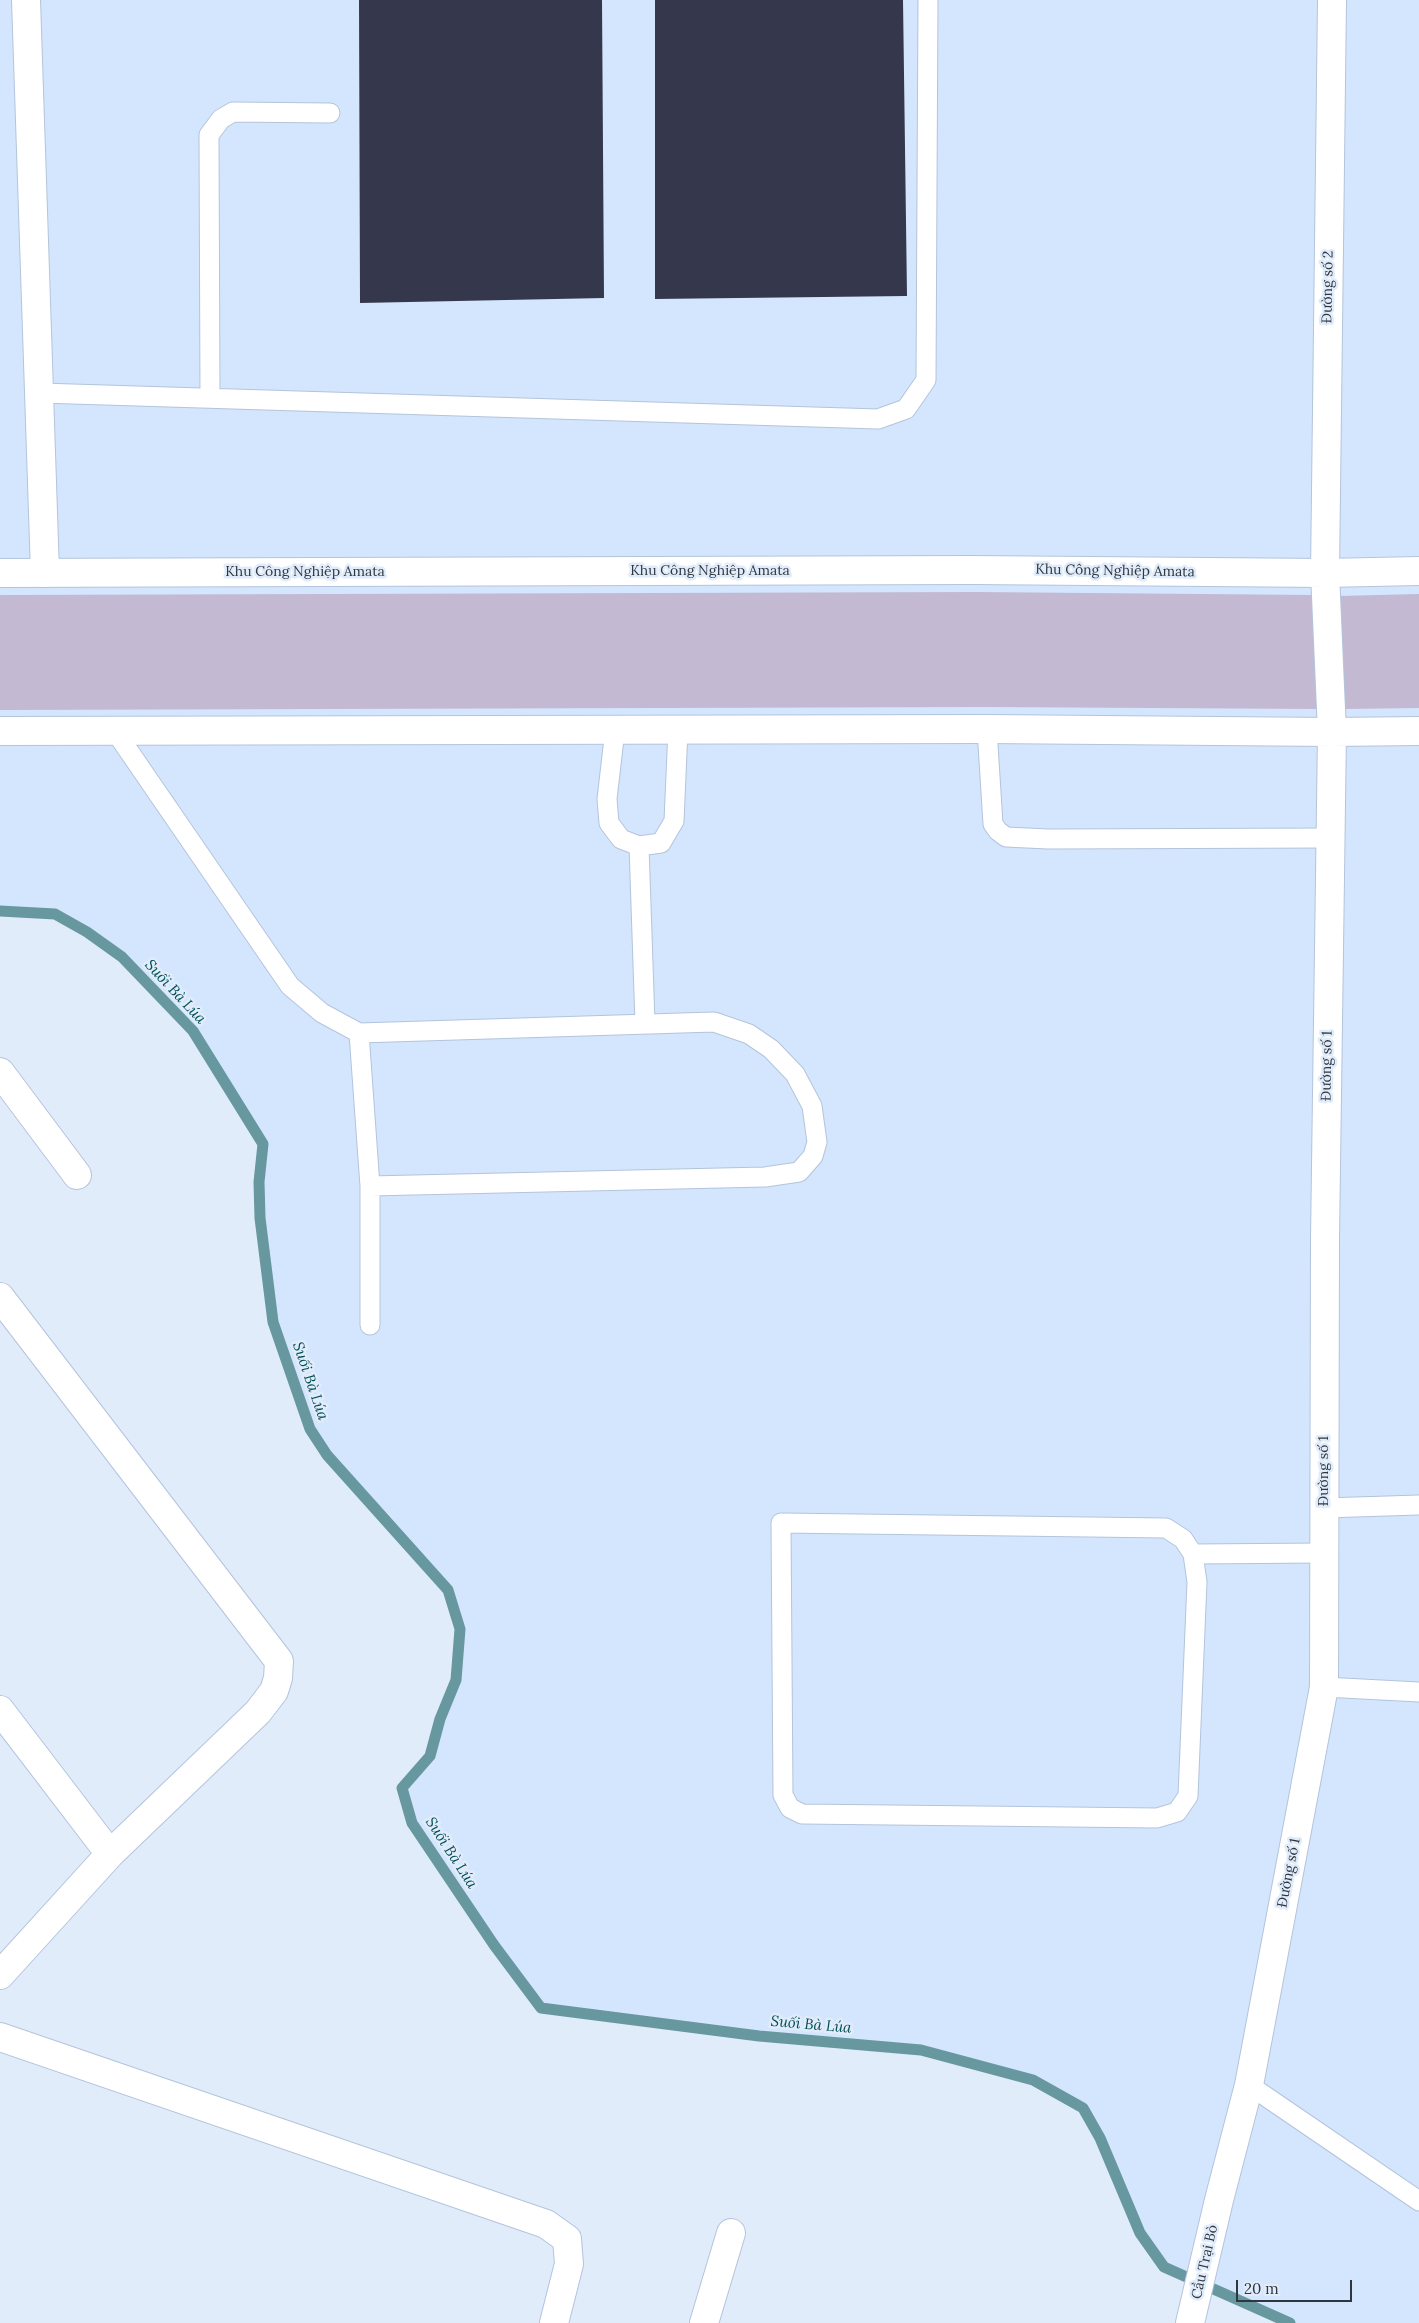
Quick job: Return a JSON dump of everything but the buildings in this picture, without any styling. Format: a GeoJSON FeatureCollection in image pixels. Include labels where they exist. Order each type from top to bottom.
{"type":"FeatureCollection","features":[{"type":"Feature","properties":{"kind":"street"},"geometry":{"type":"LineString","coordinates":[[26,0],[45,573]]}},
{"type":"Feature","properties":{"kind":"street","name":"Đường số 2"},"geometry":{"type":"LineString","coordinates":[[1332,0],[1324,573],[1332,732]]}},
{"type":"Feature","properties":{"kind":"street","name":"Khu Công Nghiệp Amata"},"geometry":{"type":"LineString","coordinates":[[0,573],[982,570],[1419,572]]}},
{"type":"Feature","properties":{"kind":"street"},"geometry":{"type":"LineString","coordinates":[[0,731],[987,729],[1419,731]]}},
{"type":"Feature","properties":{"kind":"street","name":"Đường số 1"},"geometry":{"type":"LineString","coordinates":[[1219,2200],[1249,2085],[1324,1687],[1325,1239],[1332,732]]}},
{"type":"Feature","properties":{"kind":"street"},"geometry":{"type":"LineString","coordinates":[[0,1072],[77,1175]]}},
{"type":"Feature","properties":{"kind":"street"},"geometry":{"type":"LineString","coordinates":[[0,1297],[278,1661],[278,1678],[274,1692],[258,1712],[110,1854],[0,1975]]}},
{"type":"Feature","properties":{"kind":"street"},"geometry":{"type":"LineString","coordinates":[[0,1710],[110,1854]]}},
{"type":"Feature","properties":{"kind":"street"},"geometry":{"type":"LineString","coordinates":[[0,2037],[443,2187],[546,2224],[567,2239],[569,2264],[554,2323]]}},
{"type":"Feature","properties":{"kind":"street","name":"Cầu Trại Bò"},"geometry":{"type":"LineString","coordinates":[[1190,2323],[1219,2200]]}},
{"type":"Feature","properties":{"kind":"street"},"geometry":{"type":"LineString","coordinates":[[704,2323],[731,2233]]}},
{"type":"Feature","properties":{"kind":"lane"},"geometry":{"type":"LineString","coordinates":[[40,393],[878,419],[906,409],[926,380],[928,0]]}},
{"type":"Feature","properties":{"kind":"lane"},"geometry":{"type":"LineString","coordinates":[[210,398],[209,135],[220,120],[232,112],[330,112]]}},
{"type":"Feature","properties":{"kind":"lane"},"geometry":{"type":"LineString","coordinates":[[987,729],[993,824],[1006,837],[1048,839],[1331,838]]}},
{"type":"Feature","properties":{"kind":"lane"},"geometry":{"type":"LineString","coordinates":[[615,730],[607,799],[608,823],[621,839],[639,846],[661,843],[674,821],[678,730]]}},
{"type":"Feature","properties":{"kind":"lane"},"geometry":{"type":"LineString","coordinates":[[115,731],[290,986],[322,1013],[358,1033],[714,1022],[749,1034],[771,1049],[795,1074],[812,1106],[817,1142],[813,1156],[799,1172],[766,1177],[370,1186]]}},
{"type":"Feature","properties":{"kind":"lane"},"geometry":{"type":"LineString","coordinates":[[639,846],[644,1024]]}},
{"type":"Feature","properties":{"kind":"lane"},"geometry":{"type":"LineString","coordinates":[[358,1033],[370,1186],[370,1325]]}},
{"type":"Feature","properties":{"kind":"lane"},"geometry":{"type":"LineString","coordinates":[[1324,1508],[1419,1505]]}},
{"type":"Feature","properties":{"kind":"lane"},"geometry":{"type":"LineString","coordinates":[[781,1523],[1166,1528],[1183,1539],[1193,1554],[1197,1582],[1188,1796],[1177,1812],[1157,1818],[851,1815],[802,1814],[790,1808],[783,1794],[781,1523]]}},
{"type":"Feature","properties":{"kind":"lane"},"geometry":{"type":"LineString","coordinates":[[1193,1554],[1324,1553]]}},
{"type":"Feature","properties":{"kind":"lane"},"geometry":{"type":"LineString","coordinates":[[1324,1687],[1419,1692]]}},
{"type":"Feature","properties":{"kind":"lane"},"geometry":{"type":"LineString","coordinates":[[1249,2085],[1419,2200]]}},
{"type":"Feature","properties":{"kind":"shaded area"},"geometry":{"type":"Polygon","coordinates":[[[0,0],[1419,0],[1419,2323],[1290,2323],[1164,2267],[1140,2233],[1100,2138],[1083,2108],[1033,2080],[921,2050],[759,2036],[541,2008],[494,1945],[412,1823],[402,1788],[430,1756],[440,1719],[456,1680],[460,1629],[448,1590],[327,1455],[310,1429],[273,1322],[260,1218],[259,1182],[263,1144],[193,1031],[122,957],[88,932],[55,914],[0,911],[0,0]]]}},
{"type":"Feature","properties":{"kind":"shaded area"},"geometry":{"type":"Polygon","coordinates":[[[977,592],[1313,595],[1319,709],[986,707],[0,710],[0,595],[977,592]]]}},
{"type":"Feature","properties":{"kind":"shaded area"},"geometry":{"type":"Polygon","coordinates":[[[1419,594],[1419,708],[1344,709],[1338,596],[1419,594]]]}},
{"type":"Feature","properties":{"kind":"waterway","name":"Suối Bà Lúa"},"geometry":{"type":"LineString","coordinates":[[0,911],[55,914],[87,932],[122,957],[193,1031],[263,1144],[259,1182],[260,1218],[273,1322],[310,1429],[327,1455],[448,1590],[460,1629],[456,1680],[440,1719],[430,1756],[402,1788],[412,1823],[494,1945],[541,2008],[759,2036],[921,2050],[1033,2080],[1083,2108],[1100,2138],[1140,2233],[1164,2267],[1290,2323]]}}]}
